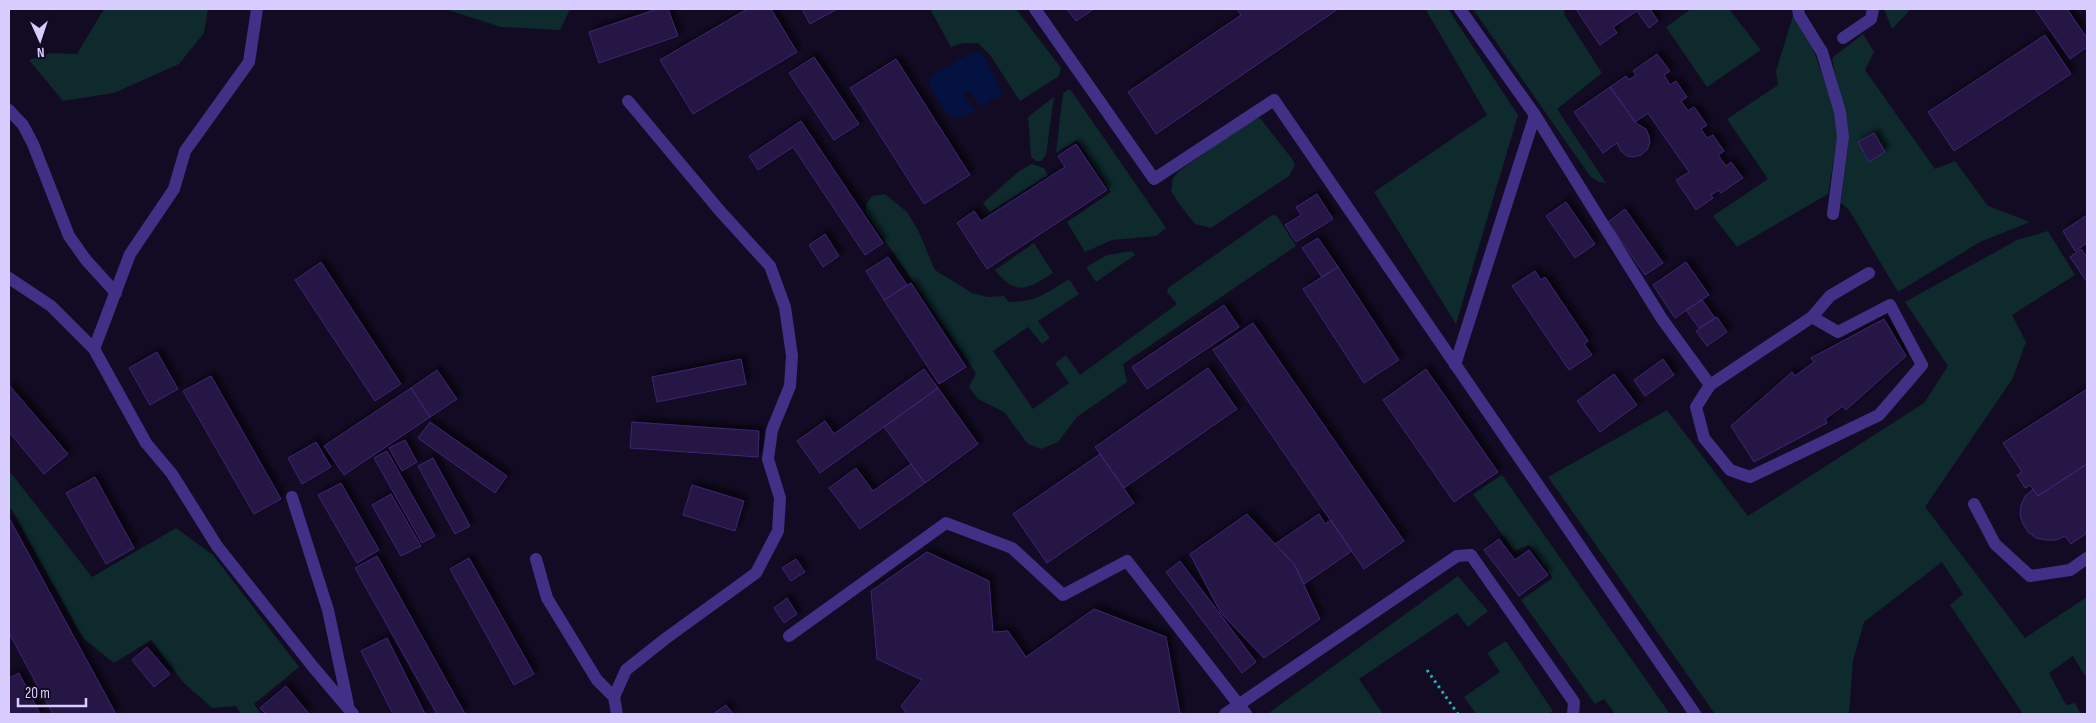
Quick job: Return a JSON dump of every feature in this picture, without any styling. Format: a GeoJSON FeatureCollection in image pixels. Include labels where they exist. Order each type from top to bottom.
{"type":"FeatureCollection","features":[{"type":"Feature","properties":{"kind":"street"},"geometry":{"type":"LineString","coordinates":[[94,349],[130,254],[174,189],[185,151],[250,62],[257,9]]}},
{"type":"Feature","properties":{"kind":"street"},"geometry":{"type":"LineString","coordinates":[[1035,9],[1154,179],[1274,100],[1695,714]]}},
{"type":"Feature","properties":{"kind":"street"},"geometry":{"type":"LineString","coordinates":[[1460,9],[1535,115],[1662,319],[1710,386]]}},
{"type":"Feature","properties":{"kind":"street"},"geometry":{"type":"LineString","coordinates":[[1798,9],[1799,15],[1822,52],[1840,112],[1843,137],[1833,214]]}},
{"type":"Feature","properties":{"kind":"street"},"geometry":{"type":"LineString","coordinates":[[1843,38],[1870,19],[1873,9]]}},
{"type":"Feature","properties":{"kind":"street"},"geometry":{"type":"LineString","coordinates":[[617,714],[614,697],[626,670],[665,639],[756,573],[778,531],[780,498],[768,459],[772,430],[790,386],[792,356],[785,307],[770,266],[720,211],[628,101]]}},
{"type":"Feature","properties":{"kind":"street"},"geometry":{"type":"LineString","coordinates":[[9,110],[22,125],[33,144],[69,236],[86,260],[116,293]]}},
{"type":"Feature","properties":{"kind":"street"},"geometry":{"type":"LineString","coordinates":[[1455,365],[1535,115]]}},
{"type":"Feature","properties":{"kind":"street"},"geometry":{"type":"LineString","coordinates":[[1812,317],[1838,332],[1890,305],[1922,365],[1879,415],[1750,477],[1730,470],[1704,438],[1696,407],[1710,386],[1812,317],[1830,296],[1869,273]]}},
{"type":"Feature","properties":{"kind":"street"},"geometry":{"type":"LineString","coordinates":[[9,278],[51,306],[94,349],[146,443],[172,474],[217,546],[314,668],[351,711]]}},
{"type":"Feature","properties":{"kind":"street"},"geometry":{"type":"LineString","coordinates":[[292,497],[328,610],[351,711]]}},
{"type":"Feature","properties":{"kind":"street"},"geometry":{"type":"LineString","coordinates":[[1974,504],[1995,544],[2030,576],[2070,570],[2087,558]]}},
{"type":"Feature","properties":{"kind":"street"},"geometry":{"type":"LineString","coordinates":[[789,636],[946,523],[1012,548],[1063,594],[1127,561],[1242,709]]}},
{"type":"Feature","properties":{"kind":"street"},"geometry":{"type":"LineString","coordinates":[[1225,714],[1242,709],[1457,556],[1470,555],[1574,702],[1573,714]]}},
{"type":"Feature","properties":{"kind":"street"},"geometry":{"type":"LineString","coordinates":[[536,559],[547,598],[597,680],[614,697]]}},
{"type":"Feature","properties":{"kind":"path"},"geometry":{"type":"LineString","coordinates":[[1427,670],[1458,714]]}},
{"type":"Feature","properties":{"kind":"green space"},"geometry":{"type":"Polygon","coordinates":[[[104,9],[208,9],[204,33],[179,64],[114,93],[63,101],[29,60],[50,53],[77,54],[104,9]]]}},
{"type":"Feature","properties":{"kind":"green space"},"geometry":{"type":"Polygon","coordinates":[[[445,9],[570,9],[560,30],[501,27],[445,9]]]}},
{"type":"Feature","properties":{"kind":"green space"},"geometry":{"type":"Polygon","coordinates":[[[930,9],[1016,9],[1061,68],[1059,76],[1020,101],[990,55],[978,43],[963,43],[951,47],[930,9]]]}},
{"type":"Feature","properties":{"kind":"green space"},"geometry":{"type":"Polygon","coordinates":[[[1415,9],[1448,9],[1518,115],[1456,324],[1374,192],[1487,115],[1426,10],[1415,9]]]}},
{"type":"Feature","properties":{"kind":"green space"},"geometry":{"type":"Polygon","coordinates":[[[1473,9],[1565,9],[1564,14],[1602,73],[1557,109],[1606,183],[1599,182],[1590,176],[1473,9]]]}},
{"type":"Feature","properties":{"kind":"green space"},"geometry":{"type":"Polygon","coordinates":[[[1691,9],[1729,9],[1761,50],[1707,87],[1666,27],[1691,9]]]}},
{"type":"Feature","properties":{"kind":"green space"},"geometry":{"type":"Polygon","coordinates":[[[1884,9],[1911,9],[1892,29],[1884,9]]]}},
{"type":"Feature","properties":{"kind":"green space"},"geometry":{"type":"Polygon","coordinates":[[[1793,16],[1814,51],[1835,113],[1838,134],[1828,194],[1737,247],[1713,216],[1768,179],[1727,119],[1778,85],[1776,71],[1793,16]]]}},
{"type":"Feature","properties":{"kind":"green space"},"geometry":{"type":"Polygon","coordinates":[[[1863,34],[1874,52],[1865,70],[1935,169],[1955,161],[1988,206],[2030,222],[1980,242],[1898,292],[1849,210],[1841,203],[1849,136],[1832,58],[1863,34]]]}},
{"type":"Feature","properties":{"kind":"green space"},"geometry":{"type":"Polygon","coordinates":[[[1070,89],[1166,228],[1156,236],[1112,240],[1085,252],[1067,222],[1111,192],[1077,140],[1056,153],[1063,93],[1070,89]]]}},
{"type":"Feature","properties":{"kind":"green space"},"geometry":{"type":"Polygon","coordinates":[[[1054,97],[1046,155],[1041,161],[1036,161],[1031,157],[1028,117],[1054,97]]]}},
{"type":"Feature","properties":{"kind":"green space"},"geometry":{"type":"Polygon","coordinates":[[[1260,118],[1293,160],[1295,165],[1289,176],[1211,228],[1195,224],[1171,191],[1173,178],[1179,171],[1252,120],[1260,118]]]}},
{"type":"Feature","properties":{"kind":"green space"},"geometry":{"type":"Polygon","coordinates":[[[1032,164],[1044,168],[1048,175],[990,212],[983,203],[1019,171],[1032,164]]]}},
{"type":"Feature","properties":{"kind":"green space"},"geometry":{"type":"Polygon","coordinates":[[[885,194],[907,212],[918,230],[935,270],[972,293],[988,297],[1004,296],[1009,302],[1019,302],[1041,296],[1069,279],[1079,294],[1038,321],[1050,338],[1042,344],[1028,327],[993,351],[1033,409],[1069,383],[1055,363],[1066,355],[1080,375],[1177,304],[1167,292],[1168,288],[1272,215],[1277,216],[1296,246],[1123,364],[1127,382],[1077,417],[1058,442],[1041,449],[1028,444],[1004,412],[978,399],[969,387],[976,373],[866,213],[866,205],[872,196],[885,194]]]}},
{"type":"Feature","properties":{"kind":"green space"},"geometry":{"type":"Polygon","coordinates":[[[2048,231],[2075,275],[2012,315],[2026,342],[2013,378],[1925,507],[2025,638],[2087,597],[2087,679],[2073,656],[2049,673],[2066,705],[2075,703],[2081,714],[2023,714],[1950,605],[1963,594],[1942,562],[1864,622],[1853,661],[1849,714],[1715,714],[1548,477],[1667,410],[1748,516],[1924,403],[1948,366],[1905,302],[2017,240],[2048,231]]]}},
{"type":"Feature","properties":{"kind":"green space"},"geometry":{"type":"Polygon","coordinates":[[[1034,243],[1053,273],[1036,283],[1022,288],[1009,284],[1002,279],[995,270],[1034,243]]]}},
{"type":"Feature","properties":{"kind":"green space"},"geometry":{"type":"Polygon","coordinates":[[[1132,251],[1135,255],[1096,282],[1086,267],[1107,255],[1132,251]]]}},
{"type":"Feature","properties":{"kind":"green space"},"geometry":{"type":"Polygon","coordinates":[[[11,473],[92,577],[176,528],[213,555],[299,667],[254,704],[261,714],[241,714],[236,706],[212,708],[183,682],[151,640],[114,663],[83,638],[9,505],[9,474],[11,473]]]}},
{"type":"Feature","properties":{"kind":"green space"},"geometry":{"type":"Polygon","coordinates":[[[1502,475],[1670,714],[1615,714],[1604,699],[1595,704],[1521,600],[1553,578],[1529,545],[1514,551],[1473,494],[1502,475]]]}},
{"type":"Feature","properties":{"kind":"green space"},"geometry":{"type":"Polygon","coordinates":[[[1458,576],[1488,611],[1468,627],[1457,613],[1359,679],[1383,714],[1272,714],[1270,712],[1458,576]]]}},
{"type":"Feature","properties":{"kind":"green space"},"geometry":{"type":"Polygon","coordinates":[[[1506,641],[1553,711],[1548,714],[1476,714],[1464,697],[1500,672],[1487,653],[1506,641]]]}},
{"type":"Feature","properties":{"kind":"shaded area"},"geometry":{"type":"Polygon","coordinates":[[[978,52],[983,55],[1002,91],[999,96],[980,107],[970,91],[964,95],[975,111],[965,116],[948,115],[930,86],[929,80],[933,75],[971,53],[978,52]]]}},
{"type":"Feature","properties":{"kind":"building"},"geometry":{"type":"Polygon","coordinates":[[[657,9],[668,9],[678,36],[599,63],[589,32],[657,9]]]}},
{"type":"Feature","properties":{"kind":"building"},"geometry":{"type":"Polygon","coordinates":[[[747,9],[771,9],[797,52],[693,114],[660,60],[747,9]]]}},
{"type":"Feature","properties":{"kind":"building"},"geometry":{"type":"Polygon","coordinates":[[[802,9],[837,9],[810,24],[802,9]]]}},
{"type":"Feature","properties":{"kind":"building"},"geometry":{"type":"Polygon","coordinates":[[[1067,9],[1094,9],[1076,21],[1067,9]]]}},
{"type":"Feature","properties":{"kind":"building"},"geometry":{"type":"Polygon","coordinates":[[[1237,9],[1338,9],[1156,134],[1128,92],[1241,15],[1237,9]]]}},
{"type":"Feature","properties":{"kind":"building"},"geometry":{"type":"Polygon","coordinates":[[[1576,9],[1650,9],[1658,21],[1649,28],[1637,11],[1613,27],[1617,33],[1600,45],[1576,9]]]}},
{"type":"Feature","properties":{"kind":"building"},"geometry":{"type":"Polygon","coordinates":[[[2035,9],[2067,9],[2087,38],[2087,47],[2070,59],[2035,9]]]}},
{"type":"Feature","properties":{"kind":"building"},"geometry":{"type":"Polygon","coordinates":[[[2045,35],[2071,74],[1954,151],[1928,112],[2045,35]]]}},
{"type":"Feature","properties":{"kind":"building"},"geometry":{"type":"Polygon","coordinates":[[[1657,54],[1670,71],[1664,75],[1670,85],[1676,81],[1687,97],[1681,101],[1688,111],[1694,107],[1707,125],[1701,129],[1707,138],[1713,135],[1724,151],[1718,155],[1726,166],[1731,162],[1743,178],[1721,193],[1719,190],[1711,195],[1713,198],[1696,210],[1676,180],[1689,172],[1648,113],[1635,122],[1610,87],[1626,76],[1629,80],[1636,75],[1633,71],[1657,54]]]}},
{"type":"Feature","properties":{"kind":"building"},"geometry":{"type":"Polygon","coordinates":[[[814,57],[859,124],[834,140],[789,73],[814,57]]]}},
{"type":"Feature","properties":{"kind":"building"},"geometry":{"type":"Polygon","coordinates":[[[896,59],[970,175],[924,204],[850,88],[896,59]]]}},
{"type":"Feature","properties":{"kind":"building"},"geometry":{"type":"Polygon","coordinates":[[[1610,87],[1637,124],[1646,129],[1650,143],[1647,150],[1641,155],[1627,156],[1621,151],[1617,143],[1603,153],[1574,112],[1610,87]]]}},
{"type":"Feature","properties":{"kind":"building"},"geometry":{"type":"Polygon","coordinates":[[[801,121],[883,243],[865,255],[793,147],[758,170],[749,156],[801,121]]]}},
{"type":"Feature","properties":{"kind":"building"},"geometry":{"type":"Polygon","coordinates":[[[1874,133],[1885,152],[1869,162],[1858,142],[1874,133]]]}},
{"type":"Feature","properties":{"kind":"building"},"geometry":{"type":"Polygon","coordinates":[[[1076,144],[1107,190],[987,269],[957,223],[974,211],[981,221],[1065,167],[1058,156],[1076,144]]]}},
{"type":"Feature","properties":{"kind":"building"},"geometry":{"type":"Polygon","coordinates":[[[1317,194],[1333,219],[1296,242],[1285,225],[1301,215],[1296,207],[1317,194]]]}},
{"type":"Feature","properties":{"kind":"building"},"geometry":{"type":"Polygon","coordinates":[[[1566,202],[1595,244],[1575,258],[1546,216],[1566,202]]]}},
{"type":"Feature","properties":{"kind":"building"},"geometry":{"type":"Polygon","coordinates":[[[1625,209],[1663,263],[1645,275],[1608,222],[1625,209]]]}},
{"type":"Feature","properties":{"kind":"building"},"geometry":{"type":"Polygon","coordinates":[[[2087,215],[2087,243],[2075,251],[2063,231],[2087,215]]]}},
{"type":"Feature","properties":{"kind":"building"},"geometry":{"type":"Polygon","coordinates":[[[825,234],[839,256],[823,267],[809,245],[825,234]]]}},
{"type":"Feature","properties":{"kind":"building"},"geometry":{"type":"Polygon","coordinates":[[[1318,238],[1338,267],[1322,277],[1302,248],[1318,238]]]}},
{"type":"Feature","properties":{"kind":"building"},"geometry":{"type":"Polygon","coordinates":[[[2081,249],[2087,257],[2087,282],[2070,257],[2081,249]]]}},
{"type":"Feature","properties":{"kind":"building"},"geometry":{"type":"Polygon","coordinates":[[[888,257],[907,285],[884,300],[866,271],[888,257]]]}},
{"type":"Feature","properties":{"kind":"building"},"geometry":{"type":"Polygon","coordinates":[[[321,262],[401,384],[375,401],[295,280],[321,262]]]}},
{"type":"Feature","properties":{"kind":"building"},"geometry":{"type":"Polygon","coordinates":[[[1686,262],[1709,295],[1675,318],[1653,285],[1686,262]]]}},
{"type":"Feature","properties":{"kind":"building"},"geometry":{"type":"Polygon","coordinates":[[[1338,267],[1399,360],[1364,383],[1303,289],[1338,267]]]}},
{"type":"Feature","properties":{"kind":"building"},"geometry":{"type":"Polygon","coordinates":[[[1535,271],[1541,280],[1545,277],[1588,341],[1584,344],[1592,355],[1569,370],[1512,286],[1535,271]]]}},
{"type":"Feature","properties":{"kind":"building"},"geometry":{"type":"Polygon","coordinates":[[[911,283],[966,367],[939,384],[884,300],[911,283]]]}},
{"type":"Feature","properties":{"kind":"building"},"geometry":{"type":"Polygon","coordinates":[[[1702,300],[1715,318],[1699,328],[1686,310],[1702,300]]]}},
{"type":"Feature","properties":{"kind":"building"},"geometry":{"type":"Polygon","coordinates":[[[1224,305],[1239,327],[1147,389],[1132,367],[1224,305]]]}},
{"type":"Feature","properties":{"kind":"building"},"geometry":{"type":"Polygon","coordinates":[[[1717,317],[1727,332],[1707,346],[1696,331],[1717,317]]]}},
{"type":"Feature","properties":{"kind":"building"},"geometry":{"type":"Polygon","coordinates":[[[1884,319],[1906,356],[1846,410],[1843,406],[1825,419],[1827,423],[1754,462],[1731,426],[1792,372],[1795,376],[1814,362],[1811,358],[1884,319]]]}},
{"type":"Feature","properties":{"kind":"building"},"geometry":{"type":"Polygon","coordinates":[[[1253,323],[1404,541],[1364,569],[1213,350],[1253,323]]]}},
{"type":"Feature","properties":{"kind":"building"},"geometry":{"type":"Polygon","coordinates":[[[157,352],[178,389],[150,405],[129,368],[157,352]]]}},
{"type":"Feature","properties":{"kind":"building"},"geometry":{"type":"Polygon","coordinates":[[[741,359],[746,384],[657,402],[652,377],[741,359]]]}},
{"type":"Feature","properties":{"kind":"building"},"geometry":{"type":"Polygon","coordinates":[[[1663,359],[1674,375],[1645,396],[1634,380],[1663,359]]]}},
{"type":"Feature","properties":{"kind":"building"},"geometry":{"type":"Polygon","coordinates":[[[1208,368],[1237,409],[1124,488],[1095,447],[1208,368]]]}},
{"type":"Feature","properties":{"kind":"building"},"geometry":{"type":"Polygon","coordinates":[[[924,369],[938,388],[820,473],[797,441],[825,421],[834,434],[924,369]]]}},
{"type":"Feature","properties":{"kind":"building"},"geometry":{"type":"Polygon","coordinates":[[[1426,369],[1498,472],[1454,502],[1383,400],[1426,369]]]}},
{"type":"Feature","properties":{"kind":"building"},"geometry":{"type":"Polygon","coordinates":[[[437,370],[457,399],[430,417],[411,388],[437,370]]]}},
{"type":"Feature","properties":{"kind":"building"},"geometry":{"type":"Polygon","coordinates":[[[1614,374],[1637,405],[1600,432],[1577,401],[1614,374]]]}},
{"type":"Feature","properties":{"kind":"building"},"geometry":{"type":"Polygon","coordinates":[[[211,376],[281,499],[254,514],[183,391],[211,376]]]}},
{"type":"Feature","properties":{"kind":"building"},"geometry":{"type":"Polygon","coordinates":[[[9,385],[68,454],[44,474],[9,432],[9,385]]]}},
{"type":"Feature","properties":{"kind":"building"},"geometry":{"type":"Polygon","coordinates":[[[411,388],[430,417],[344,475],[324,446],[411,388]]]}},
{"type":"Feature","properties":{"kind":"building"},"geometry":{"type":"Polygon","coordinates":[[[938,388],[978,444],[925,483],[884,427],[938,388]]]}},
{"type":"Feature","properties":{"kind":"building"},"geometry":{"type":"Polygon","coordinates":[[[2087,389],[2087,464],[2038,496],[2030,485],[2025,488],[2017,475],[2022,472],[2003,443],[2087,389]]]}},
{"type":"Feature","properties":{"kind":"building"},"geometry":{"type":"Polygon","coordinates":[[[430,422],[507,476],[495,493],[418,438],[430,422]]]}},
{"type":"Feature","properties":{"kind":"building"},"geometry":{"type":"Polygon","coordinates":[[[632,422],[759,431],[758,457],[630,448],[632,422]]]}},
{"type":"Feature","properties":{"kind":"building"},"geometry":{"type":"Polygon","coordinates":[[[405,440],[417,462],[402,471],[389,448],[405,440]]]}},
{"type":"Feature","properties":{"kind":"building"},"geometry":{"type":"Polygon","coordinates":[[[316,442],[331,467],[302,484],[288,458],[316,442]]]}},
{"type":"Feature","properties":{"kind":"building"},"geometry":{"type":"Polygon","coordinates":[[[387,451],[435,536],[422,543],[374,458],[387,451]]]}},
{"type":"Feature","properties":{"kind":"building"},"geometry":{"type":"Polygon","coordinates":[[[1100,454],[1134,503],[1047,563],[1013,514],[1100,454]]]}},
{"type":"Feature","properties":{"kind":"building"},"geometry":{"type":"Polygon","coordinates":[[[433,458],[470,526],[455,534],[418,466],[433,458]]]}},
{"type":"Feature","properties":{"kind":"building"},"geometry":{"type":"Polygon","coordinates":[[[911,464],[925,483],[860,529],[829,488],[856,468],[873,491],[911,464]]]}},
{"type":"Feature","properties":{"kind":"building"},"geometry":{"type":"Polygon","coordinates":[[[2087,464],[2087,533],[2071,544],[2065,536],[2056,540],[2046,540],[2036,538],[2028,532],[2020,515],[2021,505],[2025,496],[2033,489],[2038,496],[2087,464]]]}},
{"type":"Feature","properties":{"kind":"building"},"geometry":{"type":"Polygon","coordinates":[[[95,477],[134,548],[106,564],[66,493],[95,477]]]}},
{"type":"Feature","properties":{"kind":"building"},"geometry":{"type":"Polygon","coordinates":[[[341,483],[379,550],[357,563],[318,495],[341,483]]]}},
{"type":"Feature","properties":{"kind":"building"},"geometry":{"type":"Polygon","coordinates":[[[692,485],[744,501],[735,531],[683,515],[692,485]]]}},
{"type":"Feature","properties":{"kind":"building"},"geometry":{"type":"Polygon","coordinates":[[[391,494],[421,546],[401,556],[372,505],[391,494]]]}},
{"type":"Feature","properties":{"kind":"building"},"geometry":{"type":"Polygon","coordinates":[[[1247,514],[1294,564],[1320,619],[1264,658],[1221,613],[1190,554],[1247,514]]]}},
{"type":"Feature","properties":{"kind":"building"},"geometry":{"type":"Polygon","coordinates":[[[1319,514],[1325,524],[1331,520],[1352,551],[1304,584],[1294,564],[1275,544],[1319,514]]]}},
{"type":"Feature","properties":{"kind":"building"},"geometry":{"type":"Polygon","coordinates":[[[9,518],[116,714],[53,714],[9,633],[9,518]]]}},
{"type":"Feature","properties":{"kind":"building"},"geometry":{"type":"Polygon","coordinates":[[[1499,539],[1515,560],[1529,550],[1548,575],[1519,596],[1484,550],[1499,539]]]}},
{"type":"Feature","properties":{"kind":"building"},"geometry":{"type":"Polygon","coordinates":[[[927,552],[989,581],[993,632],[1008,631],[1026,657],[1094,609],[1166,637],[1180,714],[907,714],[901,706],[922,680],[877,659],[871,591],[927,552]]]}},
{"type":"Feature","properties":{"kind":"building"},"geometry":{"type":"Polygon","coordinates":[[[377,556],[465,714],[437,714],[355,568],[377,556]]]}},
{"type":"Feature","properties":{"kind":"building"},"geometry":{"type":"Polygon","coordinates":[[[469,558],[534,674],[514,685],[450,569],[469,558]]]}},
{"type":"Feature","properties":{"kind":"building"},"geometry":{"type":"Polygon","coordinates":[[[796,559],[805,572],[791,581],[782,568],[796,559]]]}},
{"type":"Feature","properties":{"kind":"building"},"geometry":{"type":"Polygon","coordinates":[[[1180,561],[1256,662],[1242,673],[1166,572],[1180,561]]]}},
{"type":"Feature","properties":{"kind":"building"},"geometry":{"type":"Polygon","coordinates":[[[787,598],[797,614],[784,623],[774,608],[787,598]]]}},
{"type":"Feature","properties":{"kind":"building"},"geometry":{"type":"Polygon","coordinates":[[[387,638],[425,714],[393,714],[361,651],[387,638]]]}},
{"type":"Feature","properties":{"kind":"building"},"geometry":{"type":"Polygon","coordinates":[[[147,647],[170,674],[154,687],[132,660],[147,647]]]}},
{"type":"Feature","properties":{"kind":"building"},"geometry":{"type":"Polygon","coordinates":[[[19,673],[40,714],[9,714],[9,678],[19,673]]]}},
{"type":"Feature","properties":{"kind":"building"},"geometry":{"type":"Polygon","coordinates":[[[286,686],[309,714],[266,714],[260,708],[286,686]]]}},
{"type":"Feature","properties":{"kind":"building"},"geometry":{"type":"Polygon","coordinates":[[[726,705],[733,714],[713,714],[726,705]]]}}]}
